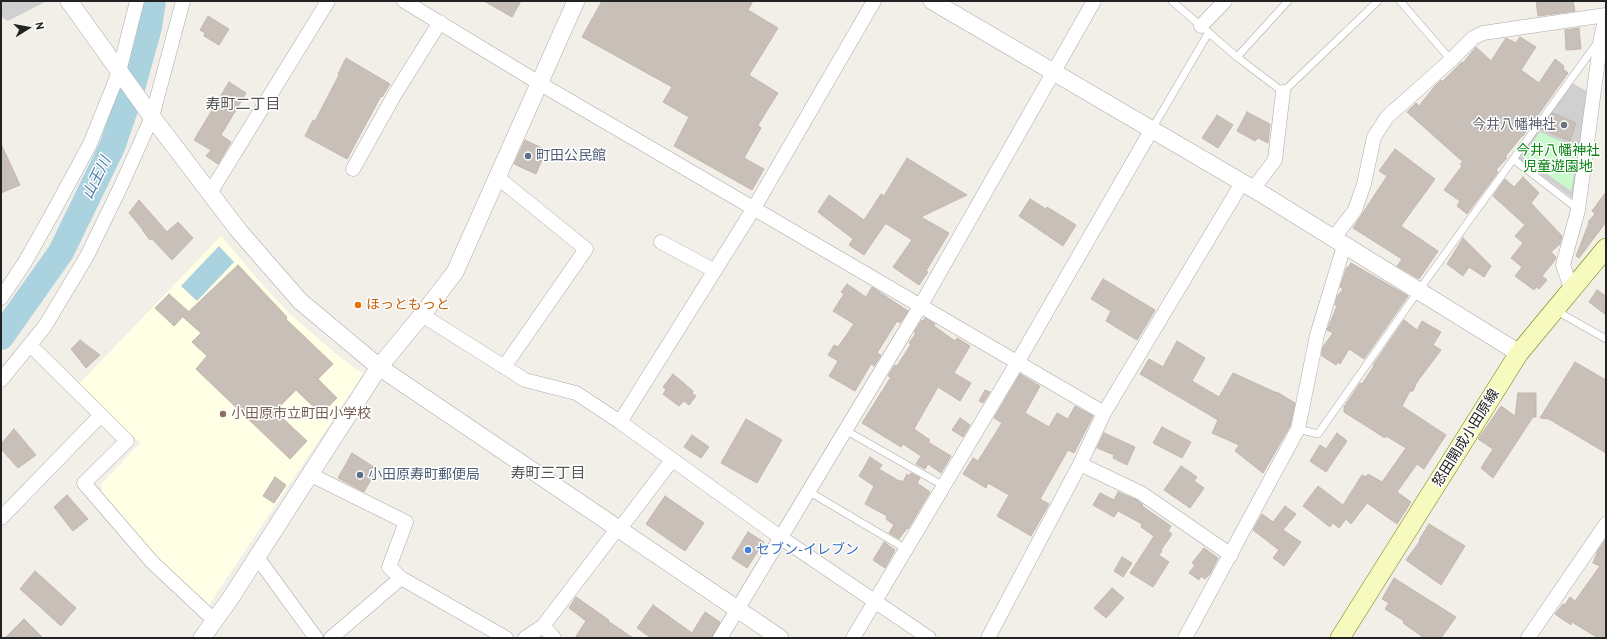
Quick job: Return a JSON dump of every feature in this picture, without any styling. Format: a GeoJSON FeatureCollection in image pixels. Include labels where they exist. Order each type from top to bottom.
{"type":"FeatureCollection","features":[{"type":"Feature","properties":{"kind":"main road","name":"怒田開成小田原線"},"geometry":{"type":"LineString","coordinates":[[1340,638],[1519,353],[1572,291],[1606,248]]}},
{"type":"Feature","properties":{"kind":"street"},"geometry":{"type":"LineString","coordinates":[[69,1],[152,117],[239,231],[300,301],[379,367],[780,638]]}},
{"type":"Feature","properties":{"kind":"street"},"geometry":{"type":"LineString","coordinates":[[1,298],[25,262],[90,144],[119,72],[137,1]]}},
{"type":"Feature","properties":{"kind":"street"},"geometry":{"type":"LineString","coordinates":[[1,380],[45,326],[87,256],[121,186],[152,117],[184,1]]}},
{"type":"Feature","properties":{"kind":"street"},"geometry":{"type":"LineString","coordinates":[[210,193],[328,1]]}},
{"type":"Feature","properties":{"kind":"street"},"geometry":{"type":"LineString","coordinates":[[202,638],[311,475],[379,367],[455,272],[576,1]]}},
{"type":"Feature","properties":{"kind":"street"},"geometry":{"type":"LineString","coordinates":[[620,422],[754,208],[874,1]]}},
{"type":"Feature","properties":{"kind":"street"},"geometry":{"type":"LineString","coordinates":[[932,1],[1152,129],[1419,290],[1519,353]]}},
{"type":"Feature","properties":{"kind":"street"},"geometry":{"type":"LineString","coordinates":[[720,638],[920,305],[1094,1]]}},
{"type":"Feature","properties":{"kind":"street"},"geometry":{"type":"LineString","coordinates":[[1205,29],[1225,1]]}},
{"type":"Feature","properties":{"kind":"street"},"geometry":{"type":"LineString","coordinates":[[409,2],[539,82],[1104,413]]}},
{"type":"Feature","properties":{"kind":"street"},"geometry":{"type":"LineString","coordinates":[[1184,638],[1298,429],[1317,335],[1339,242],[1355,210],[1364,184],[1374,136],[1387,117],[1451,60],[1473,38],[1483,33],[1606,15],[1601,38],[1578,210],[1563,265],[1572,291]]}},
{"type":"Feature","properties":{"kind":"street"},"geometry":{"type":"LineString","coordinates":[[353,168],[395,94],[440,22]]}},
{"type":"Feature","properties":{"kind":"street"},"geometry":{"type":"LineString","coordinates":[[988,638],[1080,464],[1104,413],[1247,186],[1275,160],[1283,92]]}},
{"type":"Feature","properties":{"kind":"street"},"geometry":{"type":"LineString","coordinates":[[853,638],[1017,363],[1152,129]]}},
{"type":"Feature","properties":{"kind":"street"},"geometry":{"type":"LineString","coordinates":[[497,177],[586,250],[504,367]]}},
{"type":"Feature","properties":{"kind":"street"},"geometry":{"type":"LineString","coordinates":[[661,242],[715,271]]}},
{"type":"Feature","properties":{"kind":"street"},"geometry":{"type":"LineString","coordinates":[[422,315],[525,380],[576,393],[620,422],[780,537],[929,638]]}},
{"type":"Feature","properties":{"kind":"street"},"geometry":{"type":"LineString","coordinates":[[30,345],[127,441],[84,483],[152,562],[215,620]]}},
{"type":"Feature","properties":{"kind":"street"},"geometry":{"type":"LineString","coordinates":[[1,518],[101,415]]}},
{"type":"Feature","properties":{"kind":"street"},"geometry":{"type":"LineString","coordinates":[[525,638],[543,626],[672,460]]}},
{"type":"Feature","properties":{"kind":"street"},"geometry":{"type":"LineString","coordinates":[[1080,464],[1141,493],[1230,555]]}},
{"type":"Feature","properties":{"kind":"street"},"geometry":{"type":"LineString","coordinates":[[311,475],[406,522],[389,567],[401,578],[506,638]]}},
{"type":"Feature","properties":{"kind":"street"},"geometry":{"type":"LineString","coordinates":[[1528,638],[1606,524]]}},
{"type":"Feature","properties":{"kind":"street"},"geometry":{"type":"LineString","coordinates":[[256,557],[316,638]]}},
{"type":"Feature","properties":{"kind":"street"},"geometry":{"type":"LineString","coordinates":[[331,638],[401,578]]}},
{"type":"Feature","properties":{"kind":"street"},"geometry":{"type":"LineString","coordinates":[[543,626],[554,638]]}},
{"type":"Feature","properties":{"kind":"lane"},"geometry":{"type":"LineString","coordinates":[[1172,1],[1237,57],[1283,92],[1378,1]]}},
{"type":"Feature","properties":{"kind":"lane"},"geometry":{"type":"LineString","coordinates":[[1237,57],[1288,1]]}},
{"type":"Feature","properties":{"kind":"lane"},"geometry":{"type":"LineString","coordinates":[[1400,1],[1451,60]]}},
{"type":"Feature","properties":{"kind":"lane"},"geometry":{"type":"LineString","coordinates":[[1152,129],[1205,29]]}},
{"type":"Feature","properties":{"kind":"lane"},"geometry":{"type":"LineString","coordinates":[[1298,429],[1318,434],[1419,290],[1601,38]]}},
{"type":"Feature","properties":{"kind":"lane"},"geometry":{"type":"LineString","coordinates":[[1513,159],[1578,210]]}},
{"type":"Feature","properties":{"kind":"lane"},"geometry":{"type":"LineString","coordinates":[[1555,310],[1606,339]]}},
{"type":"Feature","properties":{"kind":"lane"},"geometry":{"type":"LineString","coordinates":[[845,430],[944,486]]}},
{"type":"Feature","properties":{"kind":"lane"},"geometry":{"type":"LineString","coordinates":[[808,491],[906,549]]}},
{"type":"Feature","properties":{"kind":"shaded area"},"geometry":{"type":"Polygon","coordinates":[[[1,1],[47,1],[8,21],[1,17],[1,1]]]}},
{"type":"Feature","properties":{"kind":"shaded area","name":"今井八幡神社"},"geometry":{"type":"Polygon","coordinates":[[[1572,83],[1590,93],[1576,201],[1518,158],[1572,83]]]}},
{"type":"Feature","properties":{"kind":"shaded area","name":"小田原市立町田小学校"},"geometry":{"type":"Polygon","coordinates":[[[221,236],[260,282],[290,314],[336,354],[363,374],[209,605],[149,549],[102,492],[101,484],[140,443],[78,385],[221,236]]]}},
{"type":"Feature","properties":{"kind":"green space","name":"今井八幡神社 児童遊園地"},"geometry":{"type":"Polygon","coordinates":[[[1540,132],[1578,149],[1571,191],[1523,157],[1540,132]]]}},
{"type":"Feature","properties":{"kind":"water"},"geometry":{"type":"Polygon","coordinates":[[[219,246],[234,262],[197,301],[181,286],[219,246]]]}},
{"type":"Feature","properties":{"kind":"building"},"geometry":{"type":"Polygon","coordinates":[[[484,1],[521,1],[512,17],[484,1]]]}},
{"type":"Feature","properties":{"kind":"building"},"geometry":{"type":"Polygon","coordinates":[[[602,1],[753,1],[748,10],[778,28],[749,75],[778,93],[758,125],[761,128],[744,158],[764,169],[752,190],[674,146],[689,117],[663,102],[672,87],[582,37],[602,1]]]}},
{"type":"Feature","properties":{"kind":"building"},"geometry":{"type":"Polygon","coordinates":[[[1536,1],[1573,1],[1575,11],[1538,16],[1536,1]]]}},
{"type":"Feature","properties":{"kind":"building"},"geometry":{"type":"Polygon","coordinates":[[[208,16],[229,29],[219,45],[204,36],[205,33],[200,30],[208,16]]]}},
{"type":"Feature","properties":{"kind":"building"},"geometry":{"type":"Polygon","coordinates":[[[1579,28],[1581,49],[1566,50],[1565,30],[1579,28]]]}},
{"type":"Feature","properties":{"kind":"building"},"geometry":{"type":"Polygon","coordinates":[[[1520,37],[1536,47],[1521,70],[1539,83],[1555,59],[1564,66],[1563,69],[1568,73],[1523,136],[1505,157],[1507,158],[1496,170],[1498,172],[1467,214],[1457,206],[1460,201],[1444,190],[1462,166],[1460,164],[1463,162],[1407,112],[1416,103],[1419,106],[1435,86],[1441,80],[1442,82],[1462,62],[1463,63],[1476,47],[1491,61],[1506,38],[1516,43],[1520,37]]]}},
{"type":"Feature","properties":{"kind":"building"},"geometry":{"type":"Polygon","coordinates":[[[346,58],[390,84],[382,97],[381,96],[347,159],[305,136],[313,120],[315,121],[339,75],[338,74],[346,58]]]}},
{"type":"Feature","properties":{"kind":"building"},"geometry":{"type":"Polygon","coordinates":[[[229,82],[246,93],[221,135],[231,142],[218,164],[206,156],[211,150],[194,140],[229,82]]]}},
{"type":"Feature","properties":{"kind":"building"},"geometry":{"type":"Polygon","coordinates":[[[1247,112],[1270,124],[1268,143],[1258,138],[1255,141],[1237,131],[1247,112]]]}},
{"type":"Feature","properties":{"kind":"building","name":"今井八幡神社"},"geometry":{"type":"Polygon","coordinates":[[[1553,113],[1576,123],[1570,141],[1541,129],[1553,113]]]}},
{"type":"Feature","properties":{"kind":"building"},"geometry":{"type":"Polygon","coordinates":[[[1217,115],[1233,125],[1218,148],[1202,138],[1217,115]]]}},
{"type":"Feature","properties":{"kind":"building","name":"町田公民館"},"geometry":{"type":"Polygon","coordinates":[[[525,140],[546,150],[536,174],[514,164],[525,140]]]}},
{"type":"Feature","properties":{"kind":"building"},"geometry":{"type":"Polygon","coordinates":[[[1,144],[20,185],[1,193],[1,144]]]}},
{"type":"Feature","properties":{"kind":"building"},"geometry":{"type":"Polygon","coordinates":[[[1395,149],[1435,179],[1401,226],[1438,251],[1419,279],[1397,266],[1402,259],[1353,228],[1387,176],[1379,171],[1395,149]]]}},
{"type":"Feature","properties":{"kind":"building"},"geometry":{"type":"Polygon","coordinates":[[[907,158],[967,195],[921,217],[949,233],[926,271],[928,272],[919,285],[893,267],[912,240],[885,224],[864,255],[849,245],[853,239],[818,212],[829,195],[864,220],[881,194],[884,196],[907,158]]]}},
{"type":"Feature","properties":{"kind":"building"},"geometry":{"type":"Polygon","coordinates":[[[1523,177],[1539,193],[1531,203],[1562,236],[1560,244],[1551,252],[1556,257],[1555,260],[1542,276],[1547,280],[1539,289],[1536,287],[1534,290],[1515,276],[1522,267],[1511,258],[1523,243],[1515,236],[1525,225],[1493,196],[1505,179],[1514,187],[1523,177]]]}},
{"type":"Feature","properties":{"kind":"building"},"geometry":{"type":"Polygon","coordinates":[[[1606,192],[1606,222],[1579,258],[1576,256],[1589,223],[1588,222],[1595,214],[1592,211],[1606,192]]]}},
{"type":"Feature","properties":{"kind":"building"},"geometry":{"type":"Polygon","coordinates":[[[1030,199],[1046,209],[1047,207],[1076,225],[1063,246],[1019,216],[1030,199]]]}},
{"type":"Feature","properties":{"kind":"building"},"geometry":{"type":"Polygon","coordinates":[[[139,200],[167,232],[178,222],[193,238],[172,260],[152,239],[150,240],[129,213],[139,200]]]}},
{"type":"Feature","properties":{"kind":"building"},"geometry":{"type":"Polygon","coordinates":[[[1463,238],[1491,266],[1484,277],[1469,267],[1463,276],[1447,264],[1463,238]]]}},
{"type":"Feature","properties":{"kind":"building"},"geometry":{"type":"Polygon","coordinates":[[[1351,263],[1408,296],[1364,359],[1349,349],[1340,364],[1338,362],[1336,365],[1322,356],[1322,351],[1323,347],[1333,333],[1327,330],[1337,306],[1335,305],[1337,297],[1343,289],[1340,287],[1347,267],[1348,268],[1351,263]]]}},
{"type":"Feature","properties":{"kind":"building"},"geometry":{"type":"Polygon","coordinates":[[[238,265],[287,317],[286,319],[333,364],[318,379],[337,398],[321,414],[296,390],[275,411],[307,441],[290,459],[196,369],[207,356],[192,342],[201,333],[183,317],[238,265]]]}},
{"type":"Feature","properties":{"kind":"building"},"geometry":{"type":"Polygon","coordinates":[[[1103,279],[1155,310],[1137,340],[1106,321],[1111,311],[1091,299],[1103,279]]]}},
{"type":"Feature","properties":{"kind":"building"},"geometry":{"type":"Polygon","coordinates":[[[847,284],[866,297],[872,287],[908,311],[900,323],[897,321],[877,353],[881,355],[874,366],[871,364],[855,391],[829,376],[838,361],[828,355],[834,345],[838,347],[854,324],[833,311],[844,294],[841,292],[847,284]]]}},
{"type":"Feature","properties":{"kind":"building"},"geometry":{"type":"Polygon","coordinates":[[[1597,290],[1606,296],[1606,315],[1589,302],[1597,290]]]}},
{"type":"Feature","properties":{"kind":"building"},"geometry":{"type":"Polygon","coordinates":[[[169,294],[188,311],[174,326],[155,308],[169,294]]]}},
{"type":"Feature","properties":{"kind":"building"},"geometry":{"type":"Polygon","coordinates":[[[925,318],[935,324],[934,326],[955,341],[957,338],[970,346],[954,373],[971,383],[960,401],[938,387],[914,429],[930,440],[928,442],[951,456],[941,473],[928,464],[925,469],[916,464],[921,456],[903,444],[901,447],[862,423],[891,377],[888,376],[895,365],[897,366],[911,344],[909,343],[916,333],[914,332],[925,318]]]}},
{"type":"Feature","properties":{"kind":"building"},"geometry":{"type":"Polygon","coordinates":[[[1404,320],[1417,330],[1422,321],[1441,332],[1433,345],[1441,350],[1417,382],[1413,391],[1410,391],[1402,406],[1446,435],[1424,469],[1417,464],[1397,492],[1411,502],[1397,524],[1367,503],[1351,524],[1346,519],[1339,528],[1333,523],[1330,527],[1303,506],[1318,486],[1343,505],[1362,475],[1366,477],[1368,474],[1382,482],[1406,448],[1386,436],[1385,438],[1344,412],[1344,407],[1360,383],[1362,384],[1374,366],[1373,365],[1404,320]]]}},
{"type":"Feature","properties":{"kind":"building"},"geometry":{"type":"Polygon","coordinates":[[[80,340],[100,355],[86,368],[71,349],[80,340]]]}},
{"type":"Feature","properties":{"kind":"building"},"geometry":{"type":"Polygon","coordinates":[[[1177,341],[1205,358],[1192,381],[1219,397],[1233,373],[1277,392],[1295,403],[1290,426],[1263,473],[1235,451],[1239,445],[1212,433],[1218,420],[1140,374],[1149,359],[1163,367],[1177,341]]]}},
{"type":"Feature","properties":{"kind":"building"},"geometry":{"type":"Polygon","coordinates":[[[1575,362],[1606,380],[1606,453],[1549,419],[1540,418],[1575,362]]]}},
{"type":"Feature","properties":{"kind":"building"},"geometry":{"type":"Polygon","coordinates":[[[673,374],[693,391],[692,393],[696,396],[689,405],[684,401],[679,406],[663,394],[666,390],[663,387],[673,374]]]}},
{"type":"Feature","properties":{"kind":"building"},"geometry":{"type":"Polygon","coordinates":[[[1020,374],[1040,386],[1025,413],[1049,427],[1057,413],[1068,419],[1075,406],[1093,416],[1074,453],[1068,450],[1040,499],[1049,504],[1031,536],[997,516],[1009,495],[988,483],[986,488],[963,474],[973,458],[978,461],[1002,423],[994,418],[1020,374]]]}},
{"type":"Feature","properties":{"kind":"building"},"geometry":{"type":"Polygon","coordinates":[[[985,390],[990,392],[983,403],[979,401],[985,390]]]}},
{"type":"Feature","properties":{"kind":"building"},"geometry":{"type":"Polygon","coordinates":[[[1518,393],[1536,393],[1536,417],[1533,417],[1493,478],[1481,468],[1493,449],[1478,439],[1501,406],[1515,416],[1518,393]]]}},
{"type":"Feature","properties":{"kind":"building"},"geometry":{"type":"Polygon","coordinates":[[[960,418],[970,425],[963,437],[952,430],[960,418]]]}},
{"type":"Feature","properties":{"kind":"building"},"geometry":{"type":"Polygon","coordinates":[[[746,419],[782,440],[757,483],[721,463],[746,419]]]}},
{"type":"Feature","properties":{"kind":"building"},"geometry":{"type":"Polygon","coordinates":[[[1162,427],[1191,442],[1182,458],[1153,443],[1162,427]]]}},
{"type":"Feature","properties":{"kind":"building"},"geometry":{"type":"Polygon","coordinates":[[[14,429],[36,455],[18,468],[1,449],[1,444],[14,429]]]}},
{"type":"Feature","properties":{"kind":"building"},"geometry":{"type":"Polygon","coordinates":[[[1104,433],[1135,447],[1127,465],[1113,458],[1114,455],[1097,448],[1104,433]]]}},
{"type":"Feature","properties":{"kind":"building"},"geometry":{"type":"Polygon","coordinates":[[[1337,433],[1347,441],[1326,472],[1310,461],[1320,445],[1326,449],[1337,433]]]}},
{"type":"Feature","properties":{"kind":"building"},"geometry":{"type":"Polygon","coordinates":[[[692,435],[709,447],[701,458],[684,447],[692,435]]]}},
{"type":"Feature","properties":{"kind":"building","name":"小田原寿町郵便局"},"geometry":{"type":"Polygon","coordinates":[[[352,453],[377,469],[364,492],[338,478],[352,453]]]}},
{"type":"Feature","properties":{"kind":"building"},"geometry":{"type":"Polygon","coordinates":[[[870,457],[882,465],[879,469],[899,481],[900,480],[903,482],[907,474],[909,476],[911,473],[920,478],[917,483],[930,492],[908,529],[907,528],[899,539],[889,533],[894,525],[886,519],[887,516],[865,504],[874,486],[859,476],[870,457]]]}},
{"type":"Feature","properties":{"kind":"building"},"geometry":{"type":"Polygon","coordinates":[[[1181,466],[1197,477],[1194,481],[1204,488],[1190,508],[1164,490],[1181,466]]]}},
{"type":"Feature","properties":{"kind":"building"},"geometry":{"type":"Polygon","coordinates":[[[275,477],[286,485],[274,503],[263,496],[275,477]]]}},
{"type":"Feature","properties":{"kind":"building"},"geometry":{"type":"Polygon","coordinates":[[[1118,492],[1137,500],[1143,505],[1142,506],[1171,526],[1168,531],[1172,534],[1159,555],[1169,562],[1153,587],[1130,573],[1154,536],[1141,527],[1142,524],[1118,511],[1114,517],[1093,505],[1100,493],[1114,500],[1118,492]]]}},
{"type":"Feature","properties":{"kind":"building"},"geometry":{"type":"Polygon","coordinates":[[[67,495],[88,519],[73,531],[54,507],[67,495]]]}},
{"type":"Feature","properties":{"kind":"building"},"geometry":{"type":"Polygon","coordinates":[[[665,496],[704,523],[685,551],[646,524],[665,496]]]}},
{"type":"Feature","properties":{"kind":"building"},"geometry":{"type":"Polygon","coordinates":[[[1285,506],[1296,514],[1283,530],[1301,542],[1284,566],[1273,558],[1279,550],[1253,530],[1262,514],[1273,522],[1285,506]]]}},
{"type":"Feature","properties":{"kind":"building"},"geometry":{"type":"Polygon","coordinates":[[[1429,524],[1465,546],[1441,585],[1406,560],[1420,541],[1419,540],[1429,524]]]}},
{"type":"Feature","properties":{"kind":"building","name":"セブン-イレブン"},"geometry":{"type":"Polygon","coordinates":[[[748,532],[764,542],[747,568],[732,558],[748,532]]]}},
{"type":"Feature","properties":{"kind":"building"},"geometry":{"type":"Polygon","coordinates":[[[1606,539],[1606,638],[1598,638],[1572,622],[1571,625],[1555,614],[1563,604],[1565,605],[1570,597],[1575,601],[1600,566],[1593,563],[1598,550],[1606,539]]]}},
{"type":"Feature","properties":{"kind":"building"},"geometry":{"type":"Polygon","coordinates":[[[884,542],[895,550],[885,568],[873,560],[884,542]]]}},
{"type":"Feature","properties":{"kind":"building"},"geometry":{"type":"Polygon","coordinates":[[[1204,548],[1218,558],[1210,574],[1205,579],[1201,576],[1199,580],[1189,573],[1195,565],[1192,563],[1204,548]]]}},
{"type":"Feature","properties":{"kind":"building"},"geometry":{"type":"Polygon","coordinates":[[[1122,557],[1132,563],[1123,577],[1114,571],[1122,557]]]}},
{"type":"Feature","properties":{"kind":"building"},"geometry":{"type":"Polygon","coordinates":[[[35,571],[76,608],[61,626],[20,589],[35,571]]]}},
{"type":"Feature","properties":{"kind":"building"},"geometry":{"type":"Polygon","coordinates":[[[1394,578],[1456,617],[1441,638],[1424,638],[1403,623],[1404,621],[1385,609],[1389,603],[1382,599],[1394,578]]]}},
{"type":"Feature","properties":{"kind":"building"},"geometry":{"type":"Polygon","coordinates":[[[1112,588],[1124,598],[1106,618],[1094,608],[1112,588]]]}},
{"type":"Feature","properties":{"kind":"building"},"geometry":{"type":"Polygon","coordinates":[[[576,597],[633,638],[575,638],[586,621],[569,608],[576,597]]]}},
{"type":"Feature","properties":{"kind":"building"},"geometry":{"type":"Polygon","coordinates":[[[653,605],[692,633],[705,612],[720,622],[712,638],[651,638],[637,628],[653,605]]]}},
{"type":"Feature","properties":{"kind":"building"},"geometry":{"type":"Polygon","coordinates":[[[24,619],[43,638],[5,638],[24,619]]]}},
{"type":"Feature","properties":{"kind":"waterway","name":"山王川"},"geometry":{"type":"LineString","coordinates":[[1,337],[61,252],[112,147],[131,92],[149,27],[153,1]]}},
{"type":"Feature","properties":{"kind":"place","name":"今井八幡神社"},"geometry":{"type":"Point","coordinates":[1564,125]}},
{"type":"Feature","properties":{"kind":"place","name":"町田公民館"},"geometry":{"type":"Point","coordinates":[528,156]}},
{"type":"Feature","properties":{"kind":"place","name":"ほっともっと"},"geometry":{"type":"Point","coordinates":[358,305]}},
{"type":"Feature","properties":{"kind":"place","name":"小田原市立町田小学校"},"geometry":{"type":"Point","coordinates":[223,414]}},
{"type":"Feature","properties":{"kind":"place","name":"小田原寿町郵便局"},"geometry":{"type":"Point","coordinates":[360,475]}},
{"type":"Feature","properties":{"kind":"place","name":"セブン-イレブン"},"geometry":{"type":"Point","coordinates":[748,550]}},
{"type":"Feature","properties":{"kind":"district","name":"寿町二丁目"},"geometry":{"type":"Point","coordinates":[243,105]}},
{"type":"Feature","properties":{"kind":"district","name":"寿町三丁目"},"geometry":{"type":"Point","coordinates":[548,474]}}]}
